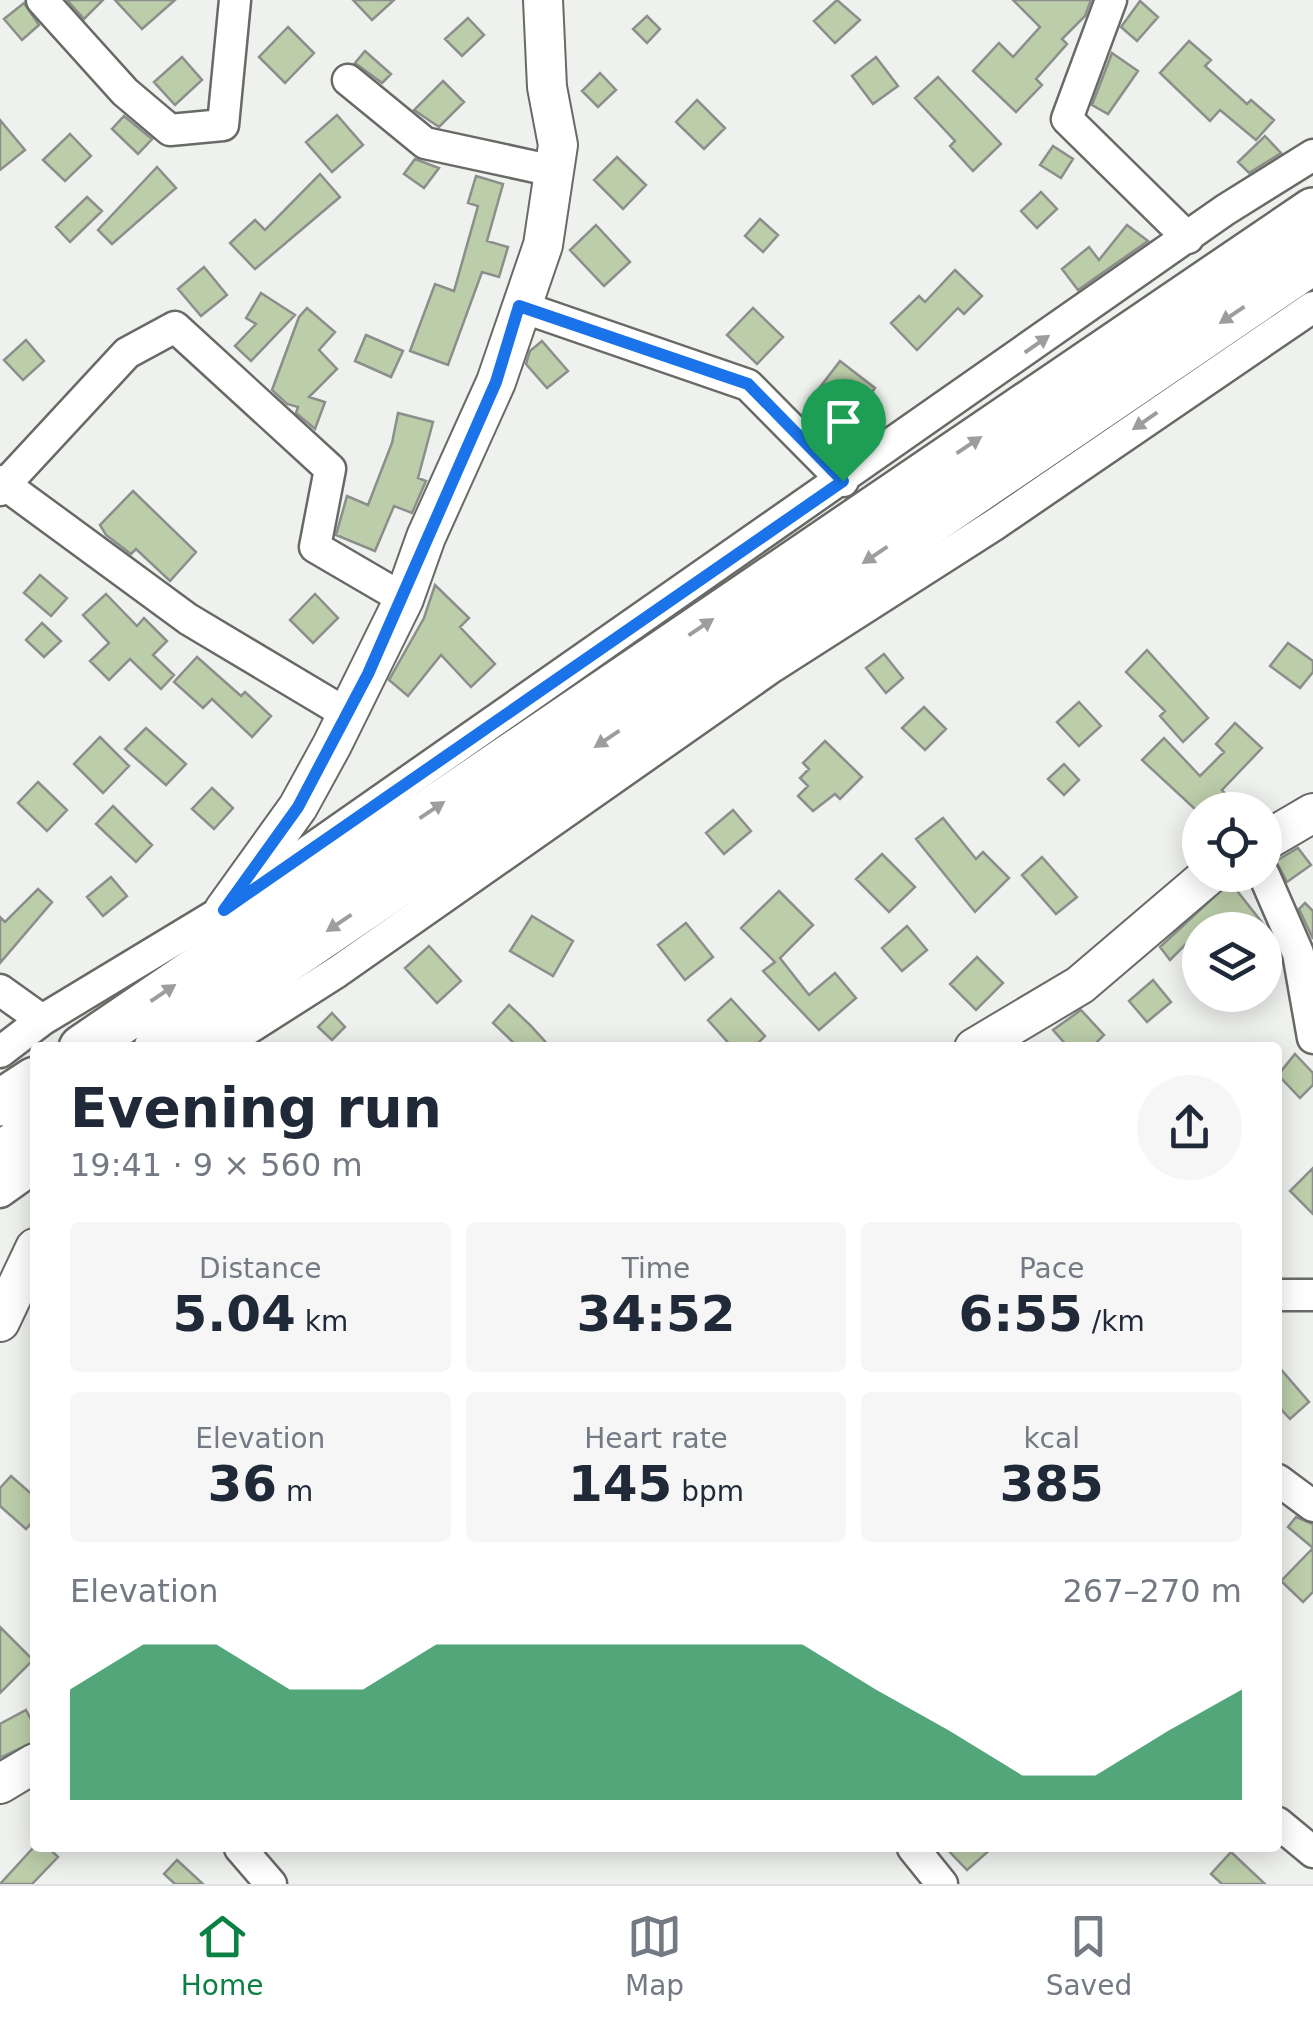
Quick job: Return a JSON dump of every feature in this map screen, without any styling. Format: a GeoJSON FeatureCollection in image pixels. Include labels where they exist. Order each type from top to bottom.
{"type":"FeatureCollection","features":[{"type":"Feature","properties":{"kind":"highway"},"geometry":{"type":"LineString","coordinates":[[91,1042],[1313,211]]}},
{"type":"Feature","properties":{"kind":"highway"},"geometry":{"type":"LineString","coordinates":[[166,1042],[1313,261]]}},
{"type":"Feature","properties":{"kind":"highway"},"geometry":{"type":"LineString","coordinates":[[0,1103],[30,1083]]}},
{"type":"Feature","properties":{"kind":"highway"},"geometry":{"type":"LineString","coordinates":[[0,1155],[30,1134]]}},
{"type":"Feature","properties":{"kind":"main road"},"geometry":{"type":"LineString","coordinates":[[224,910],[298,807],[347,714],[404,599],[426,537],[496,382],[543,245],[558,145],[548,87],[543,0]]}},
{"type":"Feature","properties":{"kind":"main road"},"geometry":{"type":"LineString","coordinates":[[1282,831],[1313,813]]}},
{"type":"Feature","properties":{"kind":"main road"},"geometry":{"type":"LineString","coordinates":[[984,1042],[1080,986],[1189,892]]}},
{"type":"Feature","properties":{"kind":"main road"},"geometry":{"type":"LineString","coordinates":[[0,1322],[30,1259]]}},
{"type":"Feature","properties":{"kind":"main road"},"geometry":{"type":"LineString","coordinates":[[0,1784],[30,1767]]}},
{"type":"Feature","properties":{"kind":"street"},"geometry":{"type":"LineString","coordinates":[[42,0],[125,92],[170,130],[223,125],[235,0]]}},
{"type":"Feature","properties":{"kind":"street"},"geometry":{"type":"LineString","coordinates":[[1111,0],[1067,118],[1188,238]]}},
{"type":"Feature","properties":{"kind":"street"},"geometry":{"type":"LineString","coordinates":[[348,80],[425,144],[554,171]]}},
{"type":"Feature","properties":{"kind":"street"},"geometry":{"type":"LineString","coordinates":[[0,1052],[42,1020],[224,910],[1188,238],[1313,156]]}},
{"type":"Feature","properties":{"kind":"street"},"geometry":{"type":"LineString","coordinates":[[519,306],[748,384],[843,481]]}},
{"type":"Feature","properties":{"kind":"street"},"geometry":{"type":"LineString","coordinates":[[227,1042],[337,972],[772,667],[994,525],[1313,308]]}},
{"type":"Feature","properties":{"kind":"street"},"geometry":{"type":"LineString","coordinates":[[347,714],[188,618],[2,486],[127,354],[175,327],[330,469],[314,547],[404,599]]}},
{"type":"Feature","properties":{"kind":"street"},"geometry":{"type":"LineString","coordinates":[[1271,892],[1298,953],[1313,1038]]}},
{"type":"Feature","properties":{"kind":"street"},"geometry":{"type":"LineString","coordinates":[[0,990],[42,1020]]}},
{"type":"Feature","properties":{"kind":"street"},"geometry":{"type":"LineString","coordinates":[[0,1192],[30,1171]]}},
{"type":"Feature","properties":{"kind":"street"},"geometry":{"type":"LineString","coordinates":[[1282,1295],[1313,1296]]}},
{"type":"Feature","properties":{"kind":"street"},"geometry":{"type":"LineString","coordinates":[[1282,1483],[1313,1506]]}},
{"type":"Feature","properties":{"kind":"street"},"geometry":{"type":"LineString","coordinates":[[1282,1825],[1313,1852]]}},
{"type":"Feature","properties":{"kind":"street"},"geometry":{"type":"LineString","coordinates":[[243,1852],[271,1884]]}},
{"type":"Feature","properties":{"kind":"street"},"geometry":{"type":"LineString","coordinates":[[915,1852],[942,1884]]}},
{"type":"Feature","properties":{"kind":"building"},"geometry":{"type":"Polygon","coordinates":[[[67,0],[103,0],[84,19],[67,0]]]}},
{"type":"Feature","properties":{"kind":"building"},"geometry":{"type":"Polygon","coordinates":[[[115,0],[175,0],[142,29],[115,0]]]}},
{"type":"Feature","properties":{"kind":"building"},"geometry":{"type":"Polygon","coordinates":[[[353,0],[394,0],[372,20],[353,0]]]}},
{"type":"Feature","properties":{"kind":"building"},"geometry":{"type":"Polygon","coordinates":[[[837,0],[860,20],[835,43],[814,21],[837,0]]]}},
{"type":"Feature","properties":{"kind":"building"},"geometry":{"type":"Polygon","coordinates":[[[1013,0],[1091,0],[1085,16],[1062,39],[1067,44],[1036,79],[1042,85],[1016,112],[973,71],[999,43],[1013,57],[1040,27],[1013,0]]]}},
{"type":"Feature","properties":{"kind":"building"},"geometry":{"type":"Polygon","coordinates":[[[1140,1],[1158,17],[1137,41],[1121,27],[1140,1]]]}},
{"type":"Feature","properties":{"kind":"building"},"geometry":{"type":"Polygon","coordinates":[[[24,3],[39,25],[22,40],[4,19],[24,3]]]}},
{"type":"Feature","properties":{"kind":"building"},"geometry":{"type":"Polygon","coordinates":[[[647,16],[660,29],[647,43],[633,29],[647,16]]]}},
{"type":"Feature","properties":{"kind":"building"},"geometry":{"type":"Polygon","coordinates":[[[468,18],[484,35],[462,56],[445,39],[468,18]]]}},
{"type":"Feature","properties":{"kind":"building"},"geometry":{"type":"Polygon","coordinates":[[[288,27],[314,53],[285,83],[259,57],[288,27]]]}},
{"type":"Feature","properties":{"kind":"building"},"geometry":{"type":"Polygon","coordinates":[[[1189,41],[1211,60],[1205,66],[1247,104],[1251,100],[1274,120],[1256,140],[1220,110],[1210,121],[1160,73],[1189,41]]]}},
{"type":"Feature","properties":{"kind":"building"},"geometry":{"type":"Polygon","coordinates":[[[365,51],[391,74],[382,83],[355,63],[365,51]]]}},
{"type":"Feature","properties":{"kind":"building"},"geometry":{"type":"Polygon","coordinates":[[[1112,53],[1138,71],[1108,114],[1092,105],[1112,53]]]}},
{"type":"Feature","properties":{"kind":"building"},"geometry":{"type":"Polygon","coordinates":[[[182,57],[202,80],[175,105],[154,82],[182,57]]]}},
{"type":"Feature","properties":{"kind":"building"},"geometry":{"type":"Polygon","coordinates":[[[876,57],[898,86],[873,104],[852,76],[876,57]]]}},
{"type":"Feature","properties":{"kind":"building"},"geometry":{"type":"Polygon","coordinates":[[[600,73],[616,90],[598,107],[582,91],[600,73]]]}},
{"type":"Feature","properties":{"kind":"building"},"geometry":{"type":"Polygon","coordinates":[[[938,77],[1001,144],[973,171],[950,146],[955,141],[915,98],[938,77]]]}},
{"type":"Feature","properties":{"kind":"building"},"geometry":{"type":"Polygon","coordinates":[[[443,81],[464,102],[439,127],[414,110],[443,81]]]}},
{"type":"Feature","properties":{"kind":"building"},"geometry":{"type":"Polygon","coordinates":[[[697,100],[725,128],[704,149],[676,122],[697,100]]]}},
{"type":"Feature","properties":{"kind":"building"},"geometry":{"type":"Polygon","coordinates":[[[337,115],[363,145],[332,172],[306,142],[337,115]]]}},
{"type":"Feature","properties":{"kind":"building"},"geometry":{"type":"Polygon","coordinates":[[[124,116],[152,139],[138,154],[112,129],[124,116]]]}},
{"type":"Feature","properties":{"kind":"building"},"geometry":{"type":"Polygon","coordinates":[[[0,120],[25,150],[0,170],[0,120]]]}},
{"type":"Feature","properties":{"kind":"building"},"geometry":{"type":"Polygon","coordinates":[[[70,134],[91,156],[65,181],[43,160],[70,134]]]}},
{"type":"Feature","properties":{"kind":"building"},"geometry":{"type":"Polygon","coordinates":[[[1265,136],[1281,153],[1249,173],[1238,162],[1265,136]]]}},
{"type":"Feature","properties":{"kind":"building"},"geometry":{"type":"Polygon","coordinates":[[[1053,146],[1073,159],[1061,178],[1040,165],[1053,146]]]}},
{"type":"Feature","properties":{"kind":"building"},"geometry":{"type":"Polygon","coordinates":[[[617,157],[646,185],[623,209],[594,180],[617,157]]]}},
{"type":"Feature","properties":{"kind":"building"},"geometry":{"type":"Polygon","coordinates":[[[415,159],[439,168],[424,188],[404,174],[415,159]]]}},
{"type":"Feature","properties":{"kind":"building"},"geometry":{"type":"Polygon","coordinates":[[[157,167],[176,188],[112,244],[98,230],[157,167]]]}},
{"type":"Feature","properties":{"kind":"building"},"geometry":{"type":"Polygon","coordinates":[[[320,174],[340,197],[255,269],[230,243],[255,220],[265,230],[320,174]]]}},
{"type":"Feature","properties":{"kind":"building"},"geometry":{"type":"Polygon","coordinates":[[[476,176],[503,184],[487,241],[508,247],[499,277],[482,272],[448,365],[410,351],[435,284],[454,291],[478,206],[468,203],[476,176]]]}},
{"type":"Feature","properties":{"kind":"building"},"geometry":{"type":"Polygon","coordinates":[[[1041,192],[1057,209],[1037,228],[1021,211],[1041,192]]]}},
{"type":"Feature","properties":{"kind":"building"},"geometry":{"type":"Polygon","coordinates":[[[87,197],[102,211],[70,242],[56,227],[87,197]]]}},
{"type":"Feature","properties":{"kind":"building"},"geometry":{"type":"Polygon","coordinates":[[[760,219],[778,235],[763,252],[745,236],[760,219]]]}},
{"type":"Feature","properties":{"kind":"building"},"geometry":{"type":"Polygon","coordinates":[[[596,225],[630,262],[604,286],[570,250],[596,225]]]}},
{"type":"Feature","properties":{"kind":"building"},"geometry":{"type":"Polygon","coordinates":[[[1127,225],[1148,241],[1078,290],[1062,269],[1089,247],[1099,260],[1127,225]]]}},
{"type":"Feature","properties":{"kind":"building"},"geometry":{"type":"Polygon","coordinates":[[[204,267],[227,295],[201,316],[178,289],[204,267]]]}},
{"type":"Feature","properties":{"kind":"building"},"geometry":{"type":"Polygon","coordinates":[[[955,270],[982,296],[964,314],[958,308],[917,350],[891,323],[919,296],[925,302],[955,270]]]}},
{"type":"Feature","properties":{"kind":"building"},"geometry":{"type":"Polygon","coordinates":[[[261,293],[295,315],[251,361],[235,346],[256,324],[246,318],[261,293]]]}},
{"type":"Feature","properties":{"kind":"building"},"geometry":{"type":"Polygon","coordinates":[[[307,308],[335,332],[319,350],[337,369],[309,397],[325,402],[315,429],[296,413],[298,407],[287,404],[272,390],[299,317],[307,308]]]}},
{"type":"Feature","properties":{"kind":"building"},"geometry":{"type":"Polygon","coordinates":[[[753,308],[783,337],[757,364],[727,335],[753,308]]]}},
{"type":"Feature","properties":{"kind":"building"},"geometry":{"type":"Polygon","coordinates":[[[366,335],[403,351],[391,377],[355,361],[366,335]]]}},
{"type":"Feature","properties":{"kind":"building"},"geometry":{"type":"Polygon","coordinates":[[[26,340],[44,361],[23,380],[4,360],[26,340]]]}},
{"type":"Feature","properties":{"kind":"building"},"geometry":{"type":"Polygon","coordinates":[[[542,341],[568,371],[547,388],[526,364],[530,351],[542,341]]]}},
{"type":"Feature","properties":{"kind":"building"},"geometry":{"type":"Polygon","coordinates":[[[840,361],[875,388],[849,422],[814,395],[840,361]]]}},
{"type":"Feature","properties":{"kind":"building"},"geometry":{"type":"Polygon","coordinates":[[[398,413],[433,422],[418,478],[426,481],[412,513],[394,506],[375,551],[336,535],[347,496],[368,505],[392,443],[398,413]]]}},
{"type":"Feature","properties":{"kind":"building"},"geometry":{"type":"Polygon","coordinates":[[[133,491],[196,552],[170,581],[136,549],[131,554],[106,535],[100,525],[133,491]]]}},
{"type":"Feature","properties":{"kind":"building"},"geometry":{"type":"Polygon","coordinates":[[[40,575],[67,598],[51,616],[24,593],[40,575]]]}},
{"type":"Feature","properties":{"kind":"building"},"geometry":{"type":"Polygon","coordinates":[[[435,585],[469,618],[460,627],[495,664],[471,687],[441,655],[408,696],[389,680],[424,618],[435,585]]]}},
{"type":"Feature","properties":{"kind":"building"},"geometry":{"type":"Polygon","coordinates":[[[106,594],[137,626],[144,618],[167,641],[153,655],[174,675],[161,689],[130,659],[109,680],[90,661],[109,643],[83,615],[106,594]]]}},
{"type":"Feature","properties":{"kind":"building"},"geometry":{"type":"Polygon","coordinates":[[[315,594],[338,618],[313,643],[290,620],[315,594]]]}},
{"type":"Feature","properties":{"kind":"building"},"geometry":{"type":"Polygon","coordinates":[[[42,623],[61,641],[44,657],[26,640],[42,623]]]}},
{"type":"Feature","properties":{"kind":"building"},"geometry":{"type":"Polygon","coordinates":[[[1288,643],[1313,661],[1313,672],[1300,688],[1270,666],[1288,643]]]}},
{"type":"Feature","properties":{"kind":"building"},"geometry":{"type":"Polygon","coordinates":[[[1147,650],[1208,718],[1183,742],[1160,716],[1165,711],[1126,672],[1147,650]]]}},
{"type":"Feature","properties":{"kind":"building"},"geometry":{"type":"Polygon","coordinates":[[[884,654],[903,678],[886,693],[866,668],[884,654]]]}},
{"type":"Feature","properties":{"kind":"building"},"geometry":{"type":"Polygon","coordinates":[[[197,657],[241,696],[245,692],[271,716],[252,737],[212,699],[203,708],[174,682],[197,657]]]}},
{"type":"Feature","properties":{"kind":"building"},"geometry":{"type":"Polygon","coordinates":[[[1079,702],[1101,726],[1079,746],[1057,722],[1079,702]]]}},
{"type":"Feature","properties":{"kind":"building"},"geometry":{"type":"Polygon","coordinates":[[[924,707],[946,729],[925,750],[902,728],[924,707]]]}},
{"type":"Feature","properties":{"kind":"building"},"geometry":{"type":"Polygon","coordinates":[[[1235,723],[1262,748],[1224,792],[1182,792],[1182,797],[1142,760],[1164,738],[1200,776],[1224,752],[1216,744],[1235,723]]]}},
{"type":"Feature","properties":{"kind":"building"},"geometry":{"type":"Polygon","coordinates":[[[146,728],[186,764],[166,785],[125,749],[146,728]]]}},
{"type":"Feature","properties":{"kind":"building"},"geometry":{"type":"Polygon","coordinates":[[[100,737],[129,766],[103,793],[74,764],[100,737]]]}},
{"type":"Feature","properties":{"kind":"building"},"geometry":{"type":"Polygon","coordinates":[[[825,741],[862,777],[840,799],[835,794],[813,811],[798,796],[808,786],[800,778],[809,769],[803,763],[825,741]]]}},
{"type":"Feature","properties":{"kind":"building"},"geometry":{"type":"Polygon","coordinates":[[[1064,764],[1079,780],[1064,795],[1048,779],[1064,764]]]}},
{"type":"Feature","properties":{"kind":"building"},"geometry":{"type":"Polygon","coordinates":[[[38,782],[67,810],[47,831],[18,803],[38,782]]]}},
{"type":"Feature","properties":{"kind":"building"},"geometry":{"type":"Polygon","coordinates":[[[212,788],[233,808],[214,829],[192,809],[212,788]]]}},
{"type":"Feature","properties":{"kind":"building"},"geometry":{"type":"Polygon","coordinates":[[[113,806],[152,845],[136,862],[96,824],[113,806]]]}},
{"type":"Feature","properties":{"kind":"building"},"geometry":{"type":"Polygon","coordinates":[[[733,810],[751,831],[724,854],[706,833],[733,810]]]}},
{"type":"Feature","properties":{"kind":"building"},"geometry":{"type":"Polygon","coordinates":[[[943,818],[976,859],[983,852],[1009,878],[975,912],[916,839],[943,818]]]}},
{"type":"Feature","properties":{"kind":"building"},"geometry":{"type":"Polygon","coordinates":[[[1298,848],[1311,865],[1287,882],[1282,857],[1298,848]]]}},
{"type":"Feature","properties":{"kind":"building"},"geometry":{"type":"Polygon","coordinates":[[[882,854],[915,887],[889,912],[856,879],[882,854]]]}},
{"type":"Feature","properties":{"kind":"building"},"geometry":{"type":"Polygon","coordinates":[[[1042,857],[1077,897],[1056,914],[1022,875],[1042,857]]]}},
{"type":"Feature","properties":{"kind":"building"},"geometry":{"type":"Polygon","coordinates":[[[111,877],[127,896],[103,916],[87,897],[111,877]]]}},
{"type":"Feature","properties":{"kind":"building"},"geometry":{"type":"Polygon","coordinates":[[[38,889],[52,902],[0,963],[0,917],[5,922],[38,889]]]}},
{"type":"Feature","properties":{"kind":"building"},"geometry":{"type":"Polygon","coordinates":[[[779,891],[813,925],[780,958],[809,995],[835,973],[856,998],[819,1030],[763,971],[775,962],[741,928],[779,891]]]}},
{"type":"Feature","properties":{"kind":"building"},"geometry":{"type":"Polygon","coordinates":[[[1219,892],[1238,892],[1254,912],[1198,912],[1219,892]]]}},
{"type":"Feature","properties":{"kind":"building"},"geometry":{"type":"Polygon","coordinates":[[[1305,903],[1313,911],[1313,939],[1299,909],[1305,903]]]}},
{"type":"Feature","properties":{"kind":"building"},"geometry":{"type":"Polygon","coordinates":[[[532,916],[573,941],[553,976],[510,951],[532,916]]]}},
{"type":"Feature","properties":{"kind":"building"},"geometry":{"type":"Polygon","coordinates":[[[686,923],[713,957],[685,980],[658,945],[686,923]]]}},
{"type":"Feature","properties":{"kind":"building"},"geometry":{"type":"Polygon","coordinates":[[[907,926],[927,950],[902,971],[882,948],[907,926]]]}},
{"type":"Feature","properties":{"kind":"building"},"geometry":{"type":"Polygon","coordinates":[[[1182,927],[1182,948],[1170,960],[1160,947],[1182,927]]]}},
{"type":"Feature","properties":{"kind":"building"},"geometry":{"type":"Polygon","coordinates":[[[429,946],[461,981],[437,1003],[405,968],[429,946]]]}},
{"type":"Feature","properties":{"kind":"building"},"geometry":{"type":"Polygon","coordinates":[[[977,957],[1003,983],[976,1010],[950,984],[977,957]]]}},
{"type":"Feature","properties":{"kind":"building"},"geometry":{"type":"Polygon","coordinates":[[[1153,980],[1171,1002],[1147,1022],[1129,1001],[1153,980]]]}},
{"type":"Feature","properties":{"kind":"building"},"geometry":{"type":"Polygon","coordinates":[[[731,999],[765,1036],[759,1042],[728,1042],[708,1020],[731,999]]]}},
{"type":"Feature","properties":{"kind":"building"},"geometry":{"type":"Polygon","coordinates":[[[509,1005],[546,1042],[513,1042],[493,1023],[509,1005]]]}},
{"type":"Feature","properties":{"kind":"building"},"geometry":{"type":"Polygon","coordinates":[[[1081,1010],[1104,1035],[1097,1042],[1064,1042],[1053,1030],[1081,1010]]]}},
{"type":"Feature","properties":{"kind":"building"},"geometry":{"type":"Polygon","coordinates":[[[332,1013],[345,1027],[332,1040],[318,1027],[332,1013]]]}},
{"type":"Feature","properties":{"kind":"building"},"geometry":{"type":"Polygon","coordinates":[[[1295,1054],[1313,1073],[1313,1085],[1300,1098],[1282,1079],[1282,1070],[1295,1054]]]}},
{"type":"Feature","properties":{"kind":"building"},"geometry":{"type":"Polygon","coordinates":[[[1313,1168],[1313,1214],[1290,1191],[1313,1168]]]}},
{"type":"Feature","properties":{"kind":"building"},"geometry":{"type":"Polygon","coordinates":[[[1282,1371],[1309,1402],[1290,1419],[1282,1410],[1282,1371]]]}},
{"type":"Feature","properties":{"kind":"building"},"geometry":{"type":"Polygon","coordinates":[[[11,1476],[30,1493],[30,1525],[26,1529],[0,1506],[0,1488],[11,1476]]]}},
{"type":"Feature","properties":{"kind":"building"},"geometry":{"type":"Polygon","coordinates":[[[1296,1517],[1313,1524],[1313,1548],[1288,1527],[1296,1517]]]}},
{"type":"Feature","properties":{"kind":"building"},"geometry":{"type":"Polygon","coordinates":[[[1313,1548],[1313,1592],[1303,1602],[1282,1580],[1313,1548]]]}},
{"type":"Feature","properties":{"kind":"building"},"geometry":{"type":"Polygon","coordinates":[[[0,1627],[30,1657],[30,1663],[0,1693],[0,1627]]]}},
{"type":"Feature","properties":{"kind":"building"},"geometry":{"type":"Polygon","coordinates":[[[26,1710],[30,1718],[30,1743],[0,1758],[0,1724],[26,1710]]]}},
{"type":"Feature","properties":{"kind":"building"},"geometry":{"type":"Polygon","coordinates":[[[30,1851],[53,1852],[58,1857],[32,1884],[0,1884],[30,1851]]]}},
{"type":"Feature","properties":{"kind":"building"},"geometry":{"type":"Polygon","coordinates":[[[950,1852],[987,1852],[967,1870],[950,1852]]]}},
{"type":"Feature","properties":{"kind":"building"},"geometry":{"type":"Polygon","coordinates":[[[1231,1852],[1265,1884],[1222,1884],[1211,1874],[1231,1852]]]}},
{"type":"Feature","properties":{"kind":"building"},"geometry":{"type":"Polygon","coordinates":[[[177,1860],[203,1884],[175,1884],[164,1874],[177,1860]]]}},
{"type":"Feature","properties":{"kind":"route"},"geometry":{"type":"LineString","coordinates":[[519,306],[748,384],[843,481],[224,910],[298,807],[368,674],[496,382],[519,306]]}}]}
